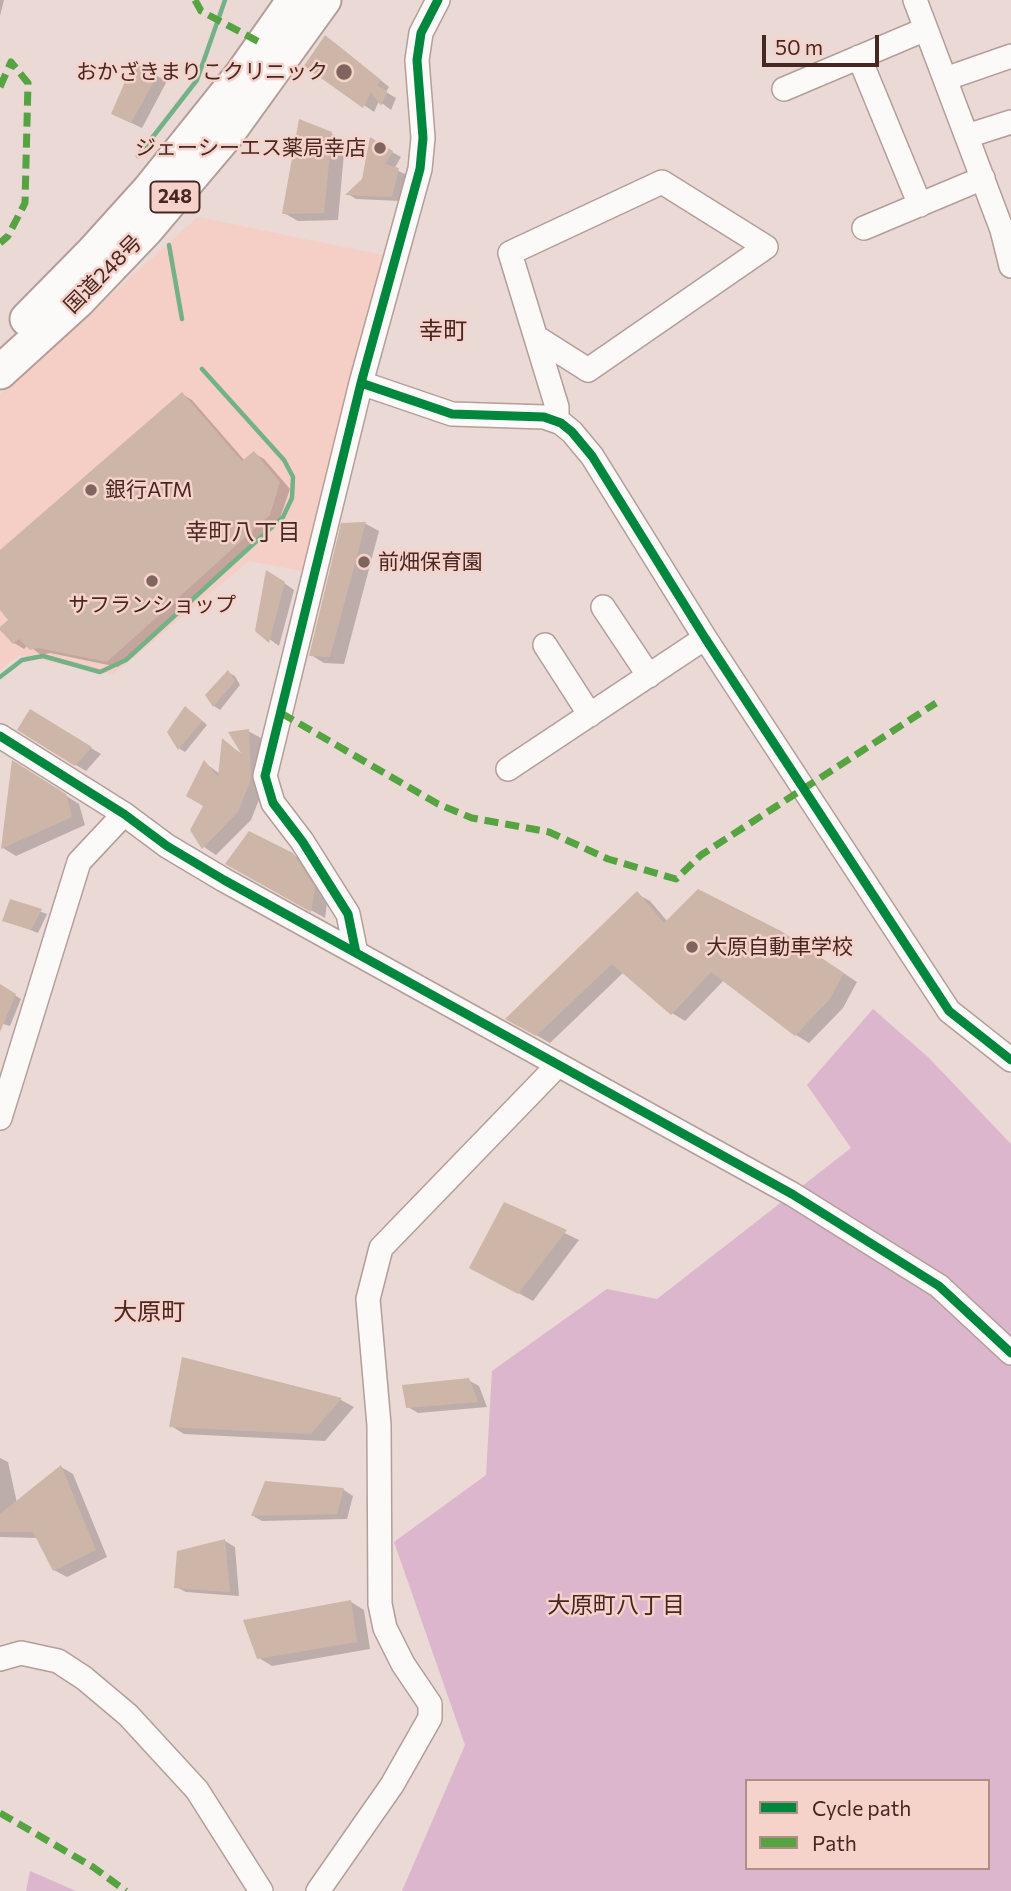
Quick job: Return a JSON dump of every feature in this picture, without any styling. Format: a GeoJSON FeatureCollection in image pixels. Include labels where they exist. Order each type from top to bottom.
{"type":"FeatureCollection","features":[{"type":"Feature","properties":{"kind":"highway","name":"国道248号"},"geometry":{"type":"LineString","coordinates":[[0,344],[93,252],[149,190],[242,74],[294,0]]}},
{"type":"Feature","properties":{"kind":"highway","name":"国道248号"},"geometry":{"type":"LineString","coordinates":[[0,372],[78,301],[161,213],[228,133],[324,0]]}},
{"type":"Feature","properties":{"kind":"street"},"geometry":{"type":"LineString","coordinates":[[356,953],[348,914],[302,841],[273,803],[265,776],[361,383],[420,169],[422,138],[417,60],[421,33],[438,0]]}},
{"type":"Feature","properties":{"kind":"street"},"geometry":{"type":"LineString","coordinates":[[915,0],[983,178],[1007,229],[1011,266]]}},
{"type":"Feature","properties":{"kind":"street"},"geometry":{"type":"LineString","coordinates":[[784,89],[926,29]]}},
{"type":"Feature","properties":{"kind":"street"},"geometry":{"type":"LineString","coordinates":[[945,79],[1011,55]]}},
{"type":"Feature","properties":{"kind":"street"},"geometry":{"type":"LineString","coordinates":[[859,57],[920,205]]}},
{"type":"Feature","properties":{"kind":"street"},"geometry":{"type":"LineString","coordinates":[[967,136],[1011,122]]}},
{"type":"Feature","properties":{"kind":"street"},"geometry":{"type":"LineString","coordinates":[[864,228],[983,178]]}},
{"type":"Feature","properties":{"kind":"street"},"geometry":{"type":"LineString","coordinates":[[536,337],[588,370],[766,247],[662,182],[510,253],[557,407],[557,421]]}},
{"type":"Feature","properties":{"kind":"street"},"geometry":{"type":"LineString","coordinates":[[361,383],[452,414],[544,416],[557,421],[572,432],[593,456],[705,638],[949,1011],[1011,1060]]}},
{"type":"Feature","properties":{"kind":"street"},"geometry":{"type":"LineString","coordinates":[[603,607],[649,676]]}},
{"type":"Feature","properties":{"kind":"street"},"geometry":{"type":"LineString","coordinates":[[508,769],[705,638]]}},
{"type":"Feature","properties":{"kind":"street"},"geometry":{"type":"LineString","coordinates":[[545,645],[590,715]]}},
{"type":"Feature","properties":{"kind":"street"},"geometry":{"type":"LineString","coordinates":[[0,736],[124,814],[167,846],[792,1194],[939,1286],[1011,1353]]}},
{"type":"Feature","properties":{"kind":"street"},"geometry":{"type":"LineString","coordinates":[[0,1118],[79,862],[124,814]]}},
{"type":"Feature","properties":{"kind":"street"},"geometry":{"type":"LineString","coordinates":[[318,1891],[391,1785],[430,1718],[430,1704],[402,1664],[385,1628],[380,1604],[379,1425],[368,1299],[381,1248],[558,1065]]}},
{"type":"Feature","properties":{"kind":"street"},"geometry":{"type":"LineString","coordinates":[[0,1659],[21,1653],[58,1661],[84,1678],[128,1715],[197,1790],[261,1891]]}},
{"type":"Feature","properties":{"kind":"shaded area"},"geometry":{"type":"Polygon","coordinates":[[[198,217],[388,256],[302,571],[249,561],[113,675],[19,655],[0,670],[0,394],[198,217]]]}},
{"type":"Feature","properties":{"kind":"shaded area"},"geometry":{"type":"Polygon","coordinates":[[[873,1009],[928,1057],[1011,1144],[1011,1891],[402,1891],[465,1745],[394,1542],[486,1475],[492,1371],[607,1289],[657,1299],[851,1148],[807,1085],[873,1009]]]}},
{"type":"Feature","properties":{"kind":"shaded area"},"geometry":{"type":"Polygon","coordinates":[[[30,1871],[76,1891],[26,1891],[30,1871]]]}},
{"type":"Feature","properties":{"kind":"building"},"geometry":{"type":"Polygon","coordinates":[[[325,35],[381,80],[377,85],[387,91],[381,106],[371,92],[363,108],[304,66],[325,35]]]}},
{"type":"Feature","properties":{"kind":"building"},"geometry":{"type":"Polygon","coordinates":[[[134,61],[158,74],[131,123],[111,114],[134,61]]]}},
{"type":"Feature","properties":{"kind":"building"},"geometry":{"type":"Polygon","coordinates":[[[299,119],[332,132],[324,213],[282,214],[299,119]]]}},
{"type":"Feature","properties":{"kind":"building"},"geometry":{"type":"Polygon","coordinates":[[[370,137],[393,151],[385,164],[399,168],[392,197],[345,195],[362,179],[370,137]]]}},
{"type":"Feature","properties":{"kind":"building"},"geometry":{"type":"Polygon","coordinates":[[[182,392],[242,461],[254,451],[280,482],[270,515],[107,662],[38,648],[30,650],[19,639],[13,644],[0,630],[8,620],[0,610],[0,550],[182,392]]]}},
{"type":"Feature","properties":{"kind":"building"},"geometry":{"type":"Polygon","coordinates":[[[366,522],[330,657],[309,656],[341,523],[366,522]]]}},
{"type":"Feature","properties":{"kind":"building"},"geometry":{"type":"Polygon","coordinates":[[[266,570],[285,582],[269,643],[255,631],[266,570]]]}},
{"type":"Feature","properties":{"kind":"building"},"geometry":{"type":"Polygon","coordinates":[[[228,670],[235,681],[213,707],[205,695],[228,670]]]}},
{"type":"Feature","properties":{"kind":"building"},"geometry":{"type":"Polygon","coordinates":[[[185,706],[202,721],[178,750],[167,732],[185,706]]]}},
{"type":"Feature","properties":{"kind":"building"},"geometry":{"type":"Polygon","coordinates":[[[30,709],[92,747],[75,766],[17,730],[30,709]]]}},
{"type":"Feature","properties":{"kind":"building"},"geometry":{"type":"Polygon","coordinates":[[[249,729],[251,779],[238,812],[202,849],[190,830],[203,806],[186,796],[204,760],[218,777],[222,738],[242,755],[228,732],[249,729]]]}},
{"type":"Feature","properties":{"kind":"building"},"geometry":{"type":"Polygon","coordinates":[[[12,760],[66,794],[72,817],[1,849],[12,760]]]}},
{"type":"Feature","properties":{"kind":"building"},"geometry":{"type":"Polygon","coordinates":[[[249,831],[293,853],[315,887],[311,912],[225,864],[249,831]]]}},
{"type":"Feature","properties":{"kind":"building","name":"大原自動車学校"},"geometry":{"type":"Polygon","coordinates":[[[698,889],[781,931],[844,973],[829,1000],[795,1036],[711,972],[671,1015],[612,964],[536,1036],[505,1019],[637,891],[664,923],[698,889]]]}},
{"type":"Feature","properties":{"kind":"building"},"geometry":{"type":"Polygon","coordinates":[[[10,899],[42,909],[31,930],[2,921],[10,899]]]}},
{"type":"Feature","properties":{"kind":"building"},"geometry":{"type":"Polygon","coordinates":[[[0,984],[16,994],[0,1032],[0,984]]]}},
{"type":"Feature","properties":{"kind":"building"},"geometry":{"type":"Polygon","coordinates":[[[504,1202],[567,1230],[518,1294],[469,1268],[504,1202]]]}},
{"type":"Feature","properties":{"kind":"building"},"geometry":{"type":"Polygon","coordinates":[[[182,1357],[342,1398],[311,1434],[169,1427],[182,1357]]]}},
{"type":"Feature","properties":{"kind":"building"},"geometry":{"type":"Polygon","coordinates":[[[469,1378],[478,1402],[406,1408],[402,1385],[469,1378]]]}},
{"type":"Feature","properties":{"kind":"building"},"geometry":{"type":"Polygon","coordinates":[[[61,1465],[96,1550],[53,1571],[33,1532],[0,1532],[0,1514],[61,1465]]]}},
{"type":"Feature","properties":{"kind":"building"},"geometry":{"type":"Polygon","coordinates":[[[265,1481],[344,1488],[337,1514],[251,1516],[265,1481]]]}},
{"type":"Feature","properties":{"kind":"building"},"geometry":{"type":"Polygon","coordinates":[[[225,1539],[230,1592],[174,1588],[177,1551],[225,1539]]]}},
{"type":"Feature","properties":{"kind":"building"},"geometry":{"type":"Polygon","coordinates":[[[351,1600],[357,1642],[257,1659],[243,1620],[351,1600]]]}},
{"type":"Feature","properties":{"kind":"waterway"},"geometry":{"type":"LineString","coordinates":[[138,156],[197,80],[225,0]]}},
{"type":"Feature","properties":{"kind":"waterway"},"geometry":{"type":"LineString","coordinates":[[169,245],[182,319]]}},
{"type":"Feature","properties":{"kind":"waterway"},"geometry":{"type":"LineString","coordinates":[[0,677],[22,660],[43,656],[100,672],[126,660],[283,517],[292,498],[293,477],[284,460],[202,369]]}},
{"type":"Feature","properties":{"kind":"marked path"},"geometry":{"type":"LineString","coordinates":[[195,0],[201,11],[263,44]]}},
{"type":"Feature","properties":{"kind":"marked path"},"geometry":{"type":"LineString","coordinates":[[0,87],[11,62],[28,83],[25,203],[8,236],[0,243]]}},
{"type":"Feature","properties":{"kind":"marked path"},"geometry":{"type":"LineString","coordinates":[[281,713],[438,804],[472,818],[549,832],[608,859],[676,879],[701,855],[936,703]]}},
{"type":"Feature","properties":{"kind":"marked path"},"geometry":{"type":"LineString","coordinates":[[0,1813],[93,1867],[126,1891]]}},
{"type":"Feature","properties":{"kind":"cycle path"},"geometry":{"type":"LineString","coordinates":[[356,953],[348,914],[302,841],[273,803],[265,776],[361,383],[420,169],[423,138],[417,60],[421,33],[438,0]]}},
{"type":"Feature","properties":{"kind":"cycle path"},"geometry":{"type":"LineString","coordinates":[[361,383],[452,414],[544,417],[561,423],[572,432],[592,456],[705,638],[949,1011],[1011,1060]]}},
{"type":"Feature","properties":{"kind":"cycle path"},"geometry":{"type":"LineString","coordinates":[[0,736],[124,814],[167,846],[224,880],[792,1194],[939,1286],[1011,1353]]}},
{"type":"Feature","properties":{"kind":"place","name":"おかざきまりこクリニック"},"geometry":{"type":"Point","coordinates":[344,72]}},
{"type":"Feature","properties":{"kind":"place","name":"ジェーシーエス薬局幸店"},"geometry":{"type":"Point","coordinates":[380,148]}},
{"type":"Feature","properties":{"kind":"place","name":"銀行ATM"},"geometry":{"type":"Point","coordinates":[91,490]}},
{"type":"Feature","properties":{"kind":"place","name":"前畑保育園"},"geometry":{"type":"Point","coordinates":[364,562]}},
{"type":"Feature","properties":{"kind":"place","name":"サフランショップ"},"geometry":{"type":"Point","coordinates":[152,581]}},
{"type":"Feature","properties":{"kind":"place","name":"大原自動車学校"},"geometry":{"type":"Point","coordinates":[692,947]}},
{"type":"Feature","properties":{"kind":"district","name":"幸町"},"geometry":{"type":"Point","coordinates":[443,331]}},
{"type":"Feature","properties":{"kind":"district","name":"幸町八丁目"},"geometry":{"type":"Point","coordinates":[243,532]}},
{"type":"Feature","properties":{"kind":"district","name":"大原町"},"geometry":{"type":"Point","coordinates":[149,1312]}},
{"type":"Feature","properties":{"kind":"district","name":"大原町八丁目"},"geometry":{"type":"Point","coordinates":[616,1605]}}]}
